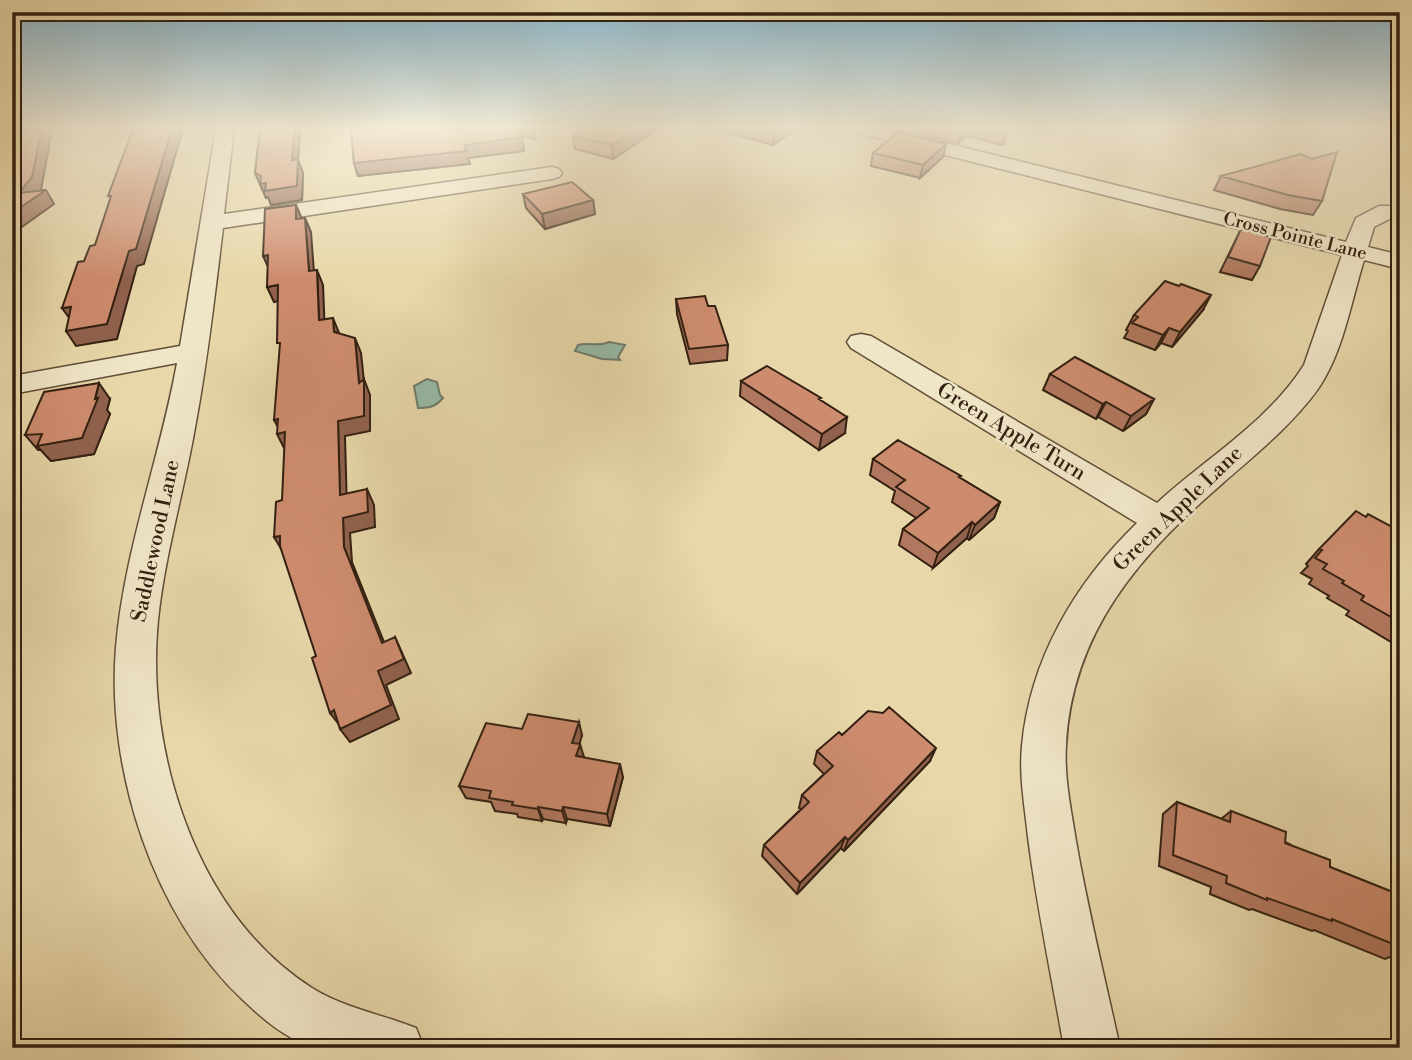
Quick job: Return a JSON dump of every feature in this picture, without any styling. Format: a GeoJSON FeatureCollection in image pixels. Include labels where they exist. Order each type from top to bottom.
{"type":"FeatureCollection","features":[{"type":"Feature","properties":{"kind":"street","name":"Saddlewood Lane"},"geometry":{"type":"LineString","coordinates":[[218,178],[172,467],[156,525],[138,622],[135,693],[141,744],[152,793],[189,888],[198,906],[231,952],[281,999],[302,1012],[349,1034],[396,1048]]}},
{"type":"Feature","properties":{"kind":"street"},"geometry":{"type":"LineString","coordinates":[[212,223],[515,178]]}},
{"type":"Feature","properties":{"kind":"street","name":"Cross Pointe Lane"},"geometry":{"type":"LineString","coordinates":[[1064,178],[1400,262]]}},
{"type":"Feature","properties":{"kind":"street","name":"Green Apple Lane"},"geometry":{"type":"LineString","coordinates":[[1092,1048],[1054,857],[1045,788],[1044,745],[1055,694],[1074,631],[1107,579],[1160,521],[1196,486],[1287,408],[1308,382],[1318,365],[1364,223],[1387,211]]}},
{"type":"Feature","properties":{"kind":"street","name":"Green Apple Turn"},"geometry":{"type":"LineString","coordinates":[[861,342],[1160,521]]}},
{"type":"Feature","properties":{"kind":"street"},"geometry":{"type":"LineString","coordinates":[[12,385],[192,352]]}},
{"type":"Feature","properties":{"kind":"shaded area"},"geometry":{"type":"Polygon","coordinates":[[[609,342],[625,345],[618,357],[620,360],[602,359],[575,351],[578,345],[609,342]]]}},
{"type":"Feature","properties":{"kind":"shaded area"},"geometry":{"type":"Polygon","coordinates":[[[427,379],[437,382],[443,398],[433,406],[418,408],[414,386],[427,379]]]}},
{"type":"Feature","properties":{"kind":"building"},"geometry":{"type":"Polygon","coordinates":[[[12,178],[31,178],[19,193],[46,190],[12,213],[12,178]]]}},
{"type":"Feature","properties":{"kind":"building"},"geometry":{"type":"Polygon","coordinates":[[[115,178],[157,178],[136,249],[129,251],[107,324],[66,331],[71,307],[62,308],[78,262],[84,261],[90,246],[95,245],[111,196],[108,196],[115,178]]]}},
{"type":"Feature","properties":{"kind":"building"},"geometry":{"type":"Polygon","coordinates":[[[261,178],[297,178],[297,186],[265,191],[266,183],[260,184],[261,178]]]}},
{"type":"Feature","properties":{"kind":"building"},"geometry":{"type":"Polygon","coordinates":[[[1230,178],[1329,178],[1322,201],[1288,195],[1230,178]]]}},
{"type":"Feature","properties":{"kind":"building"},"geometry":{"type":"Polygon","coordinates":[[[572,182],[593,200],[542,214],[523,194],[572,182]]]}},
{"type":"Feature","properties":{"kind":"building"},"geometry":{"type":"Polygon","coordinates":[[[296,205],[296,219],[305,218],[309,271],[317,270],[319,320],[333,318],[334,332],[355,338],[359,383],[364,379],[364,416],[338,421],[340,495],[367,489],[368,512],[343,518],[344,547],[382,643],[395,637],[404,659],[378,671],[391,705],[340,729],[334,710],[330,713],[312,658],[316,656],[280,546],[280,536],[274,537],[276,502],[282,500],[285,432],[277,434],[278,419],[274,420],[280,343],[277,343],[278,285],[267,287],[268,255],[263,256],[265,209],[296,205]]]}},
{"type":"Feature","properties":{"kind":"building"},"geometry":{"type":"Polygon","coordinates":[[[1241,229],[1271,237],[1260,266],[1228,257],[1241,229]]]}},
{"type":"Feature","properties":{"kind":"building"},"geometry":{"type":"Polygon","coordinates":[[[1165,281],[1211,295],[1180,332],[1169,328],[1163,335],[1132,323],[1138,317],[1134,315],[1165,281]]]}},
{"type":"Feature","properties":{"kind":"building"},"geometry":{"type":"Polygon","coordinates":[[[705,296],[708,306],[715,306],[728,345],[689,349],[676,299],[705,296]]]}},
{"type":"Feature","properties":{"kind":"building"},"geometry":{"type":"Polygon","coordinates":[[[1075,357],[1154,399],[1131,416],[1106,402],[1103,404],[1050,374],[1075,357]]]}},
{"type":"Feature","properties":{"kind":"building"},"geometry":{"type":"Polygon","coordinates":[[[767,366],[847,417],[822,434],[741,381],[767,366]]]}},
{"type":"Feature","properties":{"kind":"building"},"geometry":{"type":"Polygon","coordinates":[[[99,383],[95,399],[98,398],[82,438],[37,446],[42,434],[25,435],[44,392],[99,383]]]}},
{"type":"Feature","properties":{"kind":"building"},"geometry":{"type":"Polygon","coordinates":[[[898,440],[1000,502],[975,525],[972,522],[938,553],[903,529],[929,508],[896,487],[905,480],[873,459],[898,440]]]}},
{"type":"Feature","properties":{"kind":"building"},"geometry":{"type":"Polygon","coordinates":[[[1356,511],[1366,517],[1368,514],[1400,531],[1400,622],[1361,600],[1364,596],[1323,569],[1327,564],[1315,558],[1322,550],[1319,549],[1356,511]]]}},
{"type":"Feature","properties":{"kind":"building"},"geometry":{"type":"Polygon","coordinates":[[[889,707],[936,748],[848,840],[845,837],[800,883],[764,845],[809,802],[802,795],[833,766],[817,751],[839,732],[842,735],[868,711],[883,713],[889,707]]]}},
{"type":"Feature","properties":{"kind":"building"},"geometry":{"type":"Polygon","coordinates":[[[528,714],[579,722],[572,743],[580,744],[576,756],[620,764],[607,814],[563,807],[562,811],[512,805],[513,802],[489,798],[491,791],[459,786],[486,723],[522,729],[528,714]]]}},
{"type":"Feature","properties":{"kind":"building"},"geometry":{"type":"Polygon","coordinates":[[[1177,802],[1230,822],[1231,811],[1286,832],[1285,843],[1330,860],[1330,867],[1400,895],[1400,947],[1332,919],[1267,900],[1226,883],[1227,876],[1173,855],[1177,802]]]}}]}
